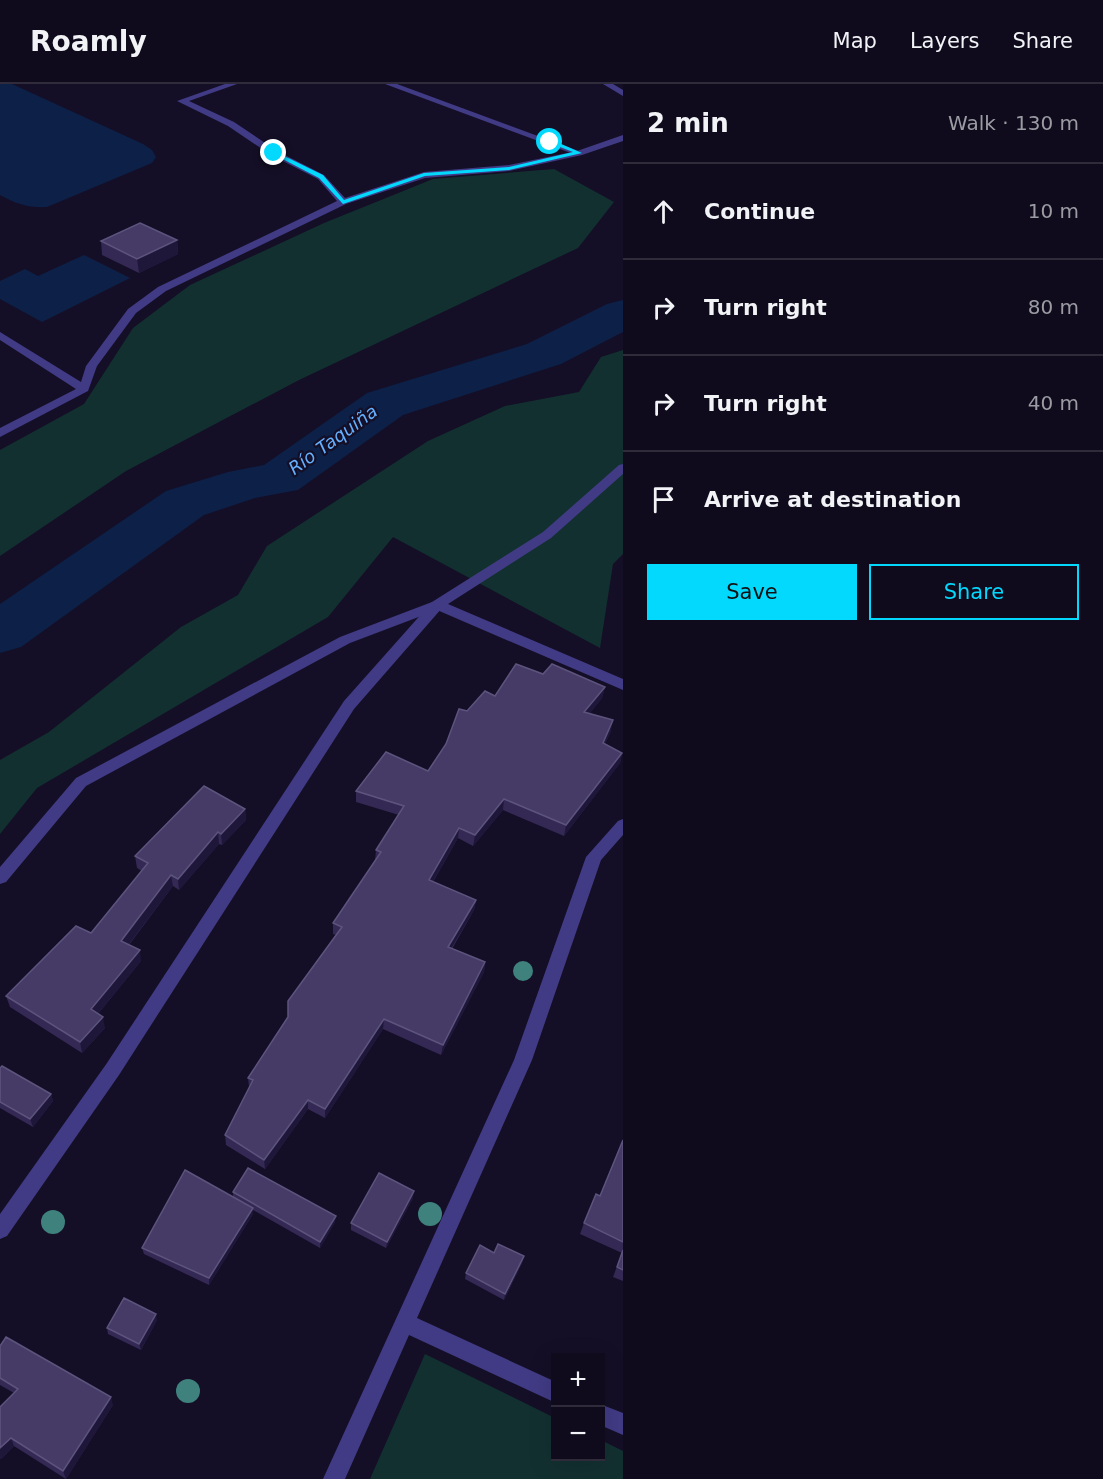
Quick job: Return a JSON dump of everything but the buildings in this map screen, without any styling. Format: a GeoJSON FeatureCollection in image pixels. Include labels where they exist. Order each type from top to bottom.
{"type":"FeatureCollection","features":[{"type":"Feature","properties":{"kind":"street"},"geometry":{"type":"LineString","coordinates":[[233,84],[181,101],[231,124],[274,153],[321,177],[343,202]]}},
{"type":"Feature","properties":{"kind":"street"},"geometry":{"type":"LineString","coordinates":[[389,84],[579,153]]}},
{"type":"Feature","properties":{"kind":"street"},"geometry":{"type":"LineString","coordinates":[[607,84],[623,93]]}},
{"type":"Feature","properties":{"kind":"street"},"geometry":{"type":"LineString","coordinates":[[0,433],[84,390],[93,366],[132,311],[155,294],[343,202],[424,175],[509,168],[579,153],[623,138]]}},
{"type":"Feature","properties":{"kind":"street"},"geometry":{"type":"LineString","coordinates":[[0,335],[84,390]]}},
{"type":"Feature","properties":{"kind":"street"},"geometry":{"type":"LineString","coordinates":[[0,878],[81,782],[345,640],[436,605],[547,535],[623,468]]}},
{"type":"Feature","properties":{"kind":"street"},"geometry":{"type":"LineString","coordinates":[[436,605],[623,685]]}},
{"type":"Feature","properties":{"kind":"street"},"geometry":{"type":"LineString","coordinates":[[0,1230],[113,1069],[349,705],[436,605]]}},
{"type":"Feature","properties":{"kind":"street"},"geometry":{"type":"LineString","coordinates":[[334,1479],[523,1060],[594,857],[623,825]]}},
{"type":"Feature","properties":{"kind":"street"},"geometry":{"type":"LineString","coordinates":[[404,1322],[551,1391]]}},
{"type":"Feature","properties":{"kind":"street"},"geometry":{"type":"LineString","coordinates":[[605,1416],[623,1424]]}},
{"type":"Feature","properties":{"kind":"green space"},"geometry":{"type":"Polygon","coordinates":[[[554,169],[614,202],[578,248],[299,380],[126,471],[0,556],[0,450],[84,404],[133,328],[190,285],[324,223],[433,179],[554,169]]]}},
{"type":"Feature","properties":{"kind":"green space"},"geometry":{"type":"Polygon","coordinates":[[[623,350],[623,554],[613,564],[600,648],[393,537],[328,617],[37,788],[0,834],[0,760],[49,732],[181,627],[238,595],[267,546],[428,441],[505,406],[579,392],[601,357],[623,350]]]}},
{"type":"Feature","properties":{"kind":"green space"},"geometry":{"type":"Polygon","coordinates":[[[425,1354],[551,1416],[551,1461],[605,1461],[605,1442],[623,1451],[623,1479],[370,1479],[425,1354]]]}},
{"type":"Feature","properties":{"kind":"water"},"geometry":{"type":"Polygon","coordinates":[[[0,84],[12,84],[143,144],[152,150],[156,157],[152,163],[47,207],[28,206],[12,201],[0,195],[0,84]]]}},
{"type":"Feature","properties":{"kind":"water"},"geometry":{"type":"Polygon","coordinates":[[[84,255],[130,278],[42,322],[0,299],[0,281],[25,269],[38,276],[84,255]]]}},
{"type":"Feature","properties":{"kind":"waterway","name":"Río Taquiña"},"geometry":{"type":"LineString","coordinates":[[0,633],[185,503],[247,483],[279,479],[385,404],[544,354],[623,314]]}},
{"type":"Feature","properties":{"kind":"route"},"geometry":{"type":"LineString","coordinates":[[274,153],[321,177],[343,202],[424,175],[509,168],[579,153],[550,142]]}}]}
